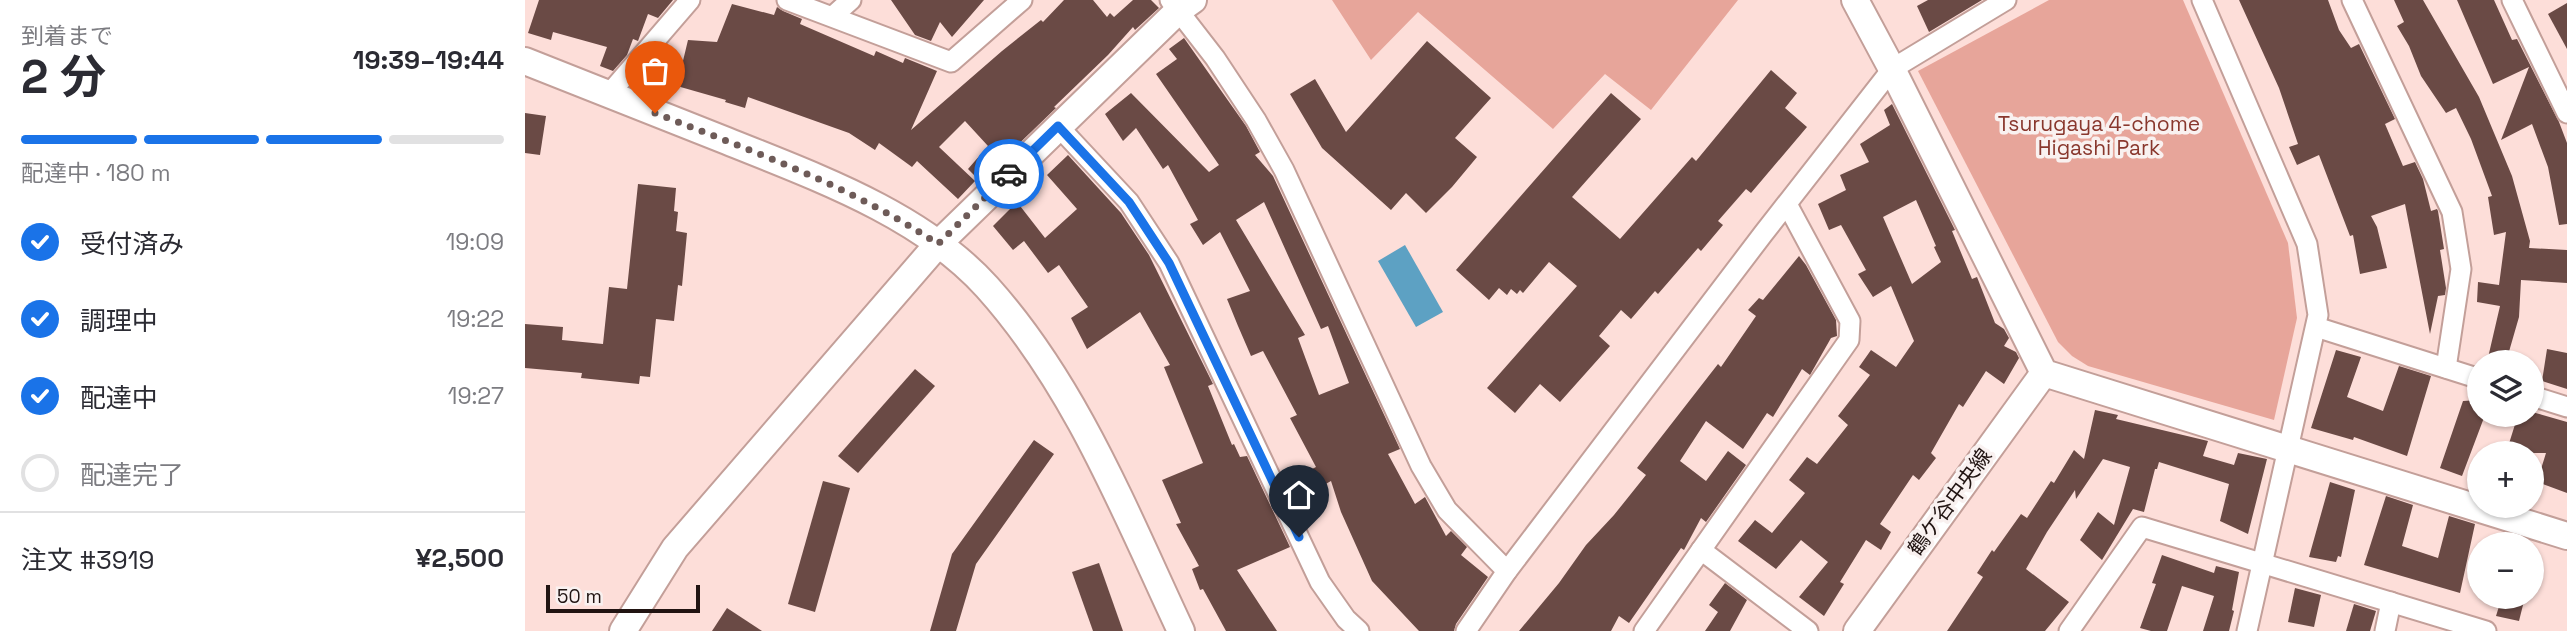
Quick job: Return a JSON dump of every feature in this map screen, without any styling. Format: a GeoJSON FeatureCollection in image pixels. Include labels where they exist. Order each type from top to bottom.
{"type":"FeatureCollection","features":[{"type":"Feature","properties":{"kind":"street"},"geometry":{"type":"LineString","coordinates":[[609,94],[690,0]]}},
{"type":"Feature","properties":{"kind":"street"},"geometry":{"type":"LineString","coordinates":[[787,0],[951,62],[1022,0]]}},
{"type":"Feature","properties":{"kind":"street"},"geometry":{"type":"LineString","coordinates":[[833,16],[851,0]]}},
{"type":"Feature","properties":{"kind":"street"},"geometry":{"type":"LineString","coordinates":[[1855,0],[2044,373],[2567,536]]}},
{"type":"Feature","properties":{"kind":"street"},"geometry":{"type":"LineString","coordinates":[[1466,631],[1507,571],[1892,69],[2005,0]]}},
{"type":"Feature","properties":{"kind":"street"},"geometry":{"type":"LineString","coordinates":[[2201,0],[2307,244],[2319,315],[2247,631]]}},
{"type":"Feature","properties":{"kind":"street"},"geometry":{"type":"LineString","coordinates":[[2351,0],[2452,212],[2461,269],[2446,368]]}},
{"type":"Feature","properties":{"kind":"street"},"geometry":{"type":"LineString","coordinates":[[2512,0],[2567,113]]}},
{"type":"Feature","properties":{"kind":"street"},"geometry":{"type":"LineString","coordinates":[[623,631],[675,548],[938,244],[1180,3],[1284,170],[1421,466],[1447,510],[1507,571]]}},
{"type":"Feature","properties":{"kind":"street"},"geometry":{"type":"LineString","coordinates":[[525,61],[819,178],[908,224],[938,244],[985,285],[1032,341],[1087,431],[1181,631]]}},
{"type":"Feature","properties":{"kind":"street"},"geometry":{"type":"LineString","coordinates":[[1058,126],[1129,202],[1169,263],[1320,582],[1346,619],[1359,631]]}},
{"type":"Feature","properties":{"kind":"street"},"geometry":{"type":"LineString","coordinates":[[1644,631],[1849,340],[1850,321],[1787,204]]}},
{"type":"Feature","properties":{"kind":"street"},"geometry":{"type":"LineString","coordinates":[[2316,327],[2467,375]]}},
{"type":"Feature","properties":{"kind":"street","name":"鶴ケ谷中央線"},"geometry":{"type":"LineString","coordinates":[[1857,631],[2044,373]]}},
{"type":"Feature","properties":{"kind":"street"},"geometry":{"type":"LineString","coordinates":[[2544,400],[2567,407]]}},
{"type":"Feature","properties":{"kind":"street"},"geometry":{"type":"LineString","coordinates":[[2069,631],[2142,527],[2486,631]]}},
{"type":"Feature","properties":{"kind":"street"},"geometry":{"type":"LineString","coordinates":[[1701,551],[1808,631]]}},
{"type":"Feature","properties":{"kind":"street"},"geometry":{"type":"LineString","coordinates":[[2385,631],[2391,602]]}},
{"type":"Feature","properties":{"kind":"green space"},"geometry":{"type":"Polygon","coordinates":[[[1332,0],[1738,0],[1651,110],[1605,74],[1553,129],[1418,12],[1371,60],[1332,0]]]}},
{"type":"Feature","properties":{"kind":"green space","name":"Tsurugaya 4-chome Higashi Park"},"geometry":{"type":"Polygon","coordinates":[[[2049,0],[2183,0],[2288,243],[2297,318],[2274,420],[2088,366],[2072,356],[2058,342],[1918,71],[2049,0]]]}},
{"type":"Feature","properties":{"kind":"water"},"geometry":{"type":"Polygon","coordinates":[[[1405,245],[1443,312],[1416,327],[1378,261],[1405,245]]]}},
{"type":"Feature","properties":{"kind":"building"},"geometry":{"type":"Polygon","coordinates":[[[539,0],[673,0],[658,18],[648,14],[638,41],[633,39],[627,55],[613,71],[600,66],[607,47],[553,32],[551,40],[528,33],[539,0]]]}},
{"type":"Feature","properties":{"kind":"building"},"geometry":{"type":"Polygon","coordinates":[[[891,0],[984,0],[952,37],[940,22],[931,41],[915,35],[891,0]]]}},
{"type":"Feature","properties":{"kind":"building"},"geometry":{"type":"Polygon","coordinates":[[[1064,0],[1093,0],[1107,17],[1110,13],[1114,17],[1133,0],[1151,0],[1159,8],[1135,30],[1133,27],[1054,107],[1056,108],[980,181],[968,169],[988,146],[965,121],[939,147],[975,181],[958,199],[917,161],[912,167],[879,143],[875,150],[849,133],[748,97],[745,108],[677,86],[688,40],[717,42],[732,4],[774,15],[777,7],[802,19],[800,24],[874,56],[876,51],[903,63],[905,58],[937,71],[911,130],[1002,51],[1041,20],[1043,22],[1064,0]]]}},
{"type":"Feature","properties":{"kind":"building"},"geometry":{"type":"Polygon","coordinates":[[[1928,0],[1982,0],[1929,32],[1917,6],[1928,0]]]}},
{"type":"Feature","properties":{"kind":"building"},"geometry":{"type":"Polygon","coordinates":[[[2239,0],[2328,0],[2339,30],[2351,48],[2359,44],[2395,119],[2385,124],[2403,166],[2415,162],[2423,179],[2431,211],[2438,211],[2446,288],[2445,295],[2438,296],[2430,334],[2405,204],[2371,216],[2377,227],[2387,268],[2360,274],[2353,235],[2350,236],[2319,155],[2297,165],[2289,147],[2298,144],[2279,88],[2239,0]]]}},
{"type":"Feature","properties":{"kind":"building"},"geometry":{"type":"Polygon","coordinates":[[[2394,0],[2423,0],[2479,97],[2512,176],[2530,241],[2529,248],[2567,250],[2567,283],[2521,280],[2519,317],[2509,350],[2490,350],[2500,306],[2477,302],[2478,282],[2499,285],[2506,232],[2494,235],[2488,197],[2492,196],[2471,139],[2456,108],[2446,113],[2421,76],[2409,46],[2397,26],[2404,22],[2394,0]]]}},
{"type":"Feature","properties":{"kind":"building"},"geometry":{"type":"Polygon","coordinates":[[[2457,0],[2494,0],[2512,40],[2517,39],[2559,122],[2567,143],[2567,224],[2559,225],[2548,167],[2532,124],[2501,140],[2529,67],[2493,84],[2457,0]]]}},
{"type":"Feature","properties":{"kind":"building"},"geometry":{"type":"Polygon","coordinates":[[[2567,3],[2567,49],[2548,14],[2567,3]]]}},
{"type":"Feature","properties":{"kind":"building"},"geometry":{"type":"Polygon","coordinates":[[[1184,38],[1246,126],[1260,152],[1255,155],[1273,176],[1400,449],[1388,454],[1415,504],[1425,497],[1446,536],[1451,531],[1467,547],[1461,555],[1488,577],[1454,631],[1419,631],[1372,581],[1341,512],[1331,481],[1313,491],[1304,473],[1316,467],[1290,418],[1297,415],[1263,351],[1251,356],[1227,299],[1250,291],[1220,232],[1203,245],[1190,224],[1198,220],[1168,165],[1163,169],[1136,128],[1123,141],[1105,114],[1131,93],[1209,172],[1219,165],[1156,74],[1177,59],[1169,49],[1184,38]],[[1264,202],[1236,220],[1305,335],[1298,338],[1319,395],[1349,383],[1328,326],[1321,329],[1264,202]]]}},
{"type":"Feature","properties":{"kind":"building"},"geometry":{"type":"Polygon","coordinates":[[[1427,41],[1491,98],[1455,138],[1477,157],[1452,187],[1426,213],[1406,193],[1391,210],[1322,148],[1290,94],[1315,79],[1346,132],[1427,41]]]}},
{"type":"Feature","properties":{"kind":"building"},"geometry":{"type":"Polygon","coordinates":[[[1771,70],[1797,93],[1785,108],[1807,127],[1751,193],[1746,189],[1718,221],[1723,225],[1701,251],[1698,248],[1658,294],[1655,291],[1631,319],[1621,310],[1599,336],[1610,346],[1560,402],[1540,384],[1515,413],[1487,388],[1577,286],[1549,262],[1523,293],[1520,290],[1517,294],[1511,289],[1507,295],[1499,288],[1489,300],[1456,270],[1611,93],[1641,119],[1572,197],[1620,239],[1692,157],[1696,161],[1771,70]]]}},
{"type":"Feature","properties":{"kind":"building"},"geometry":{"type":"Polygon","coordinates":[[[1892,104],[1955,230],[1952,231],[1972,279],[1977,277],[1995,323],[2004,329],[2009,338],[2004,346],[2016,352],[2019,358],[2004,384],[1986,371],[1963,407],[1959,404],[1931,453],[1936,458],[1919,480],[1913,475],[1880,524],[1891,532],[1881,550],[1866,540],[1840,582],[1844,584],[1824,616],[1799,597],[1828,562],[1801,540],[1776,569],[1738,541],[1755,520],[1772,533],[1805,493],[1789,480],[1807,457],[1817,464],[1848,425],[1838,416],[1870,375],[1859,367],[1871,350],[1896,367],[1914,341],[1891,286],[1873,297],[1858,274],[1866,270],[1841,225],[1829,230],[1818,204],[1846,190],[1840,175],[1869,162],[1860,144],[1890,125],[1884,110],[1892,104]],[[1916,200],[1883,217],[1912,284],[1941,262],[1934,247],[1936,246],[1916,200]]]}},
{"type":"Feature","properties":{"kind":"building"},"geometry":{"type":"Polygon","coordinates":[[[525,113],[546,116],[540,155],[525,153],[525,113]]]}},
{"type":"Feature","properties":{"kind":"building"},"geometry":{"type":"Polygon","coordinates":[[[1068,155],[1121,213],[1149,255],[1213,384],[1208,386],[1232,445],[1234,444],[1240,457],[1247,456],[1290,547],[1237,570],[1277,631],[1226,631],[1203,589],[1200,590],[1192,569],[1199,566],[1176,524],[1181,523],[1162,480],[1203,463],[1164,367],[1170,365],[1140,312],[1087,349],[1071,318],[1088,307],[1059,265],[1048,273],[1024,241],[1013,250],[993,226],[1017,202],[1045,238],[1077,209],[1047,175],[1068,155]]]}},
{"type":"Feature","properties":{"kind":"building"},"geometry":{"type":"Polygon","coordinates":[[[638,184],[676,188],[676,231],[687,233],[682,286],[678,285],[674,321],[656,319],[650,377],[640,376],[639,384],[581,378],[582,373],[525,368],[525,324],[563,327],[562,340],[603,344],[609,287],[627,289],[638,184]]]}},
{"type":"Feature","properties":{"kind":"building"},"geometry":{"type":"Polygon","coordinates":[[[1799,256],[1836,320],[1837,336],[1831,338],[1810,375],[1802,369],[1773,417],[1767,413],[1743,449],[1706,421],[1680,461],[1706,481],[1728,451],[1746,465],[1706,522],[1701,518],[1684,550],[1681,548],[1629,623],[1619,616],[1611,631],[1519,631],[1586,545],[1646,475],[1637,468],[1718,364],[1721,367],[1756,316],[1748,310],[1759,298],[1763,300],[1799,256]]]}},
{"type":"Feature","properties":{"kind":"building"},"geometry":{"type":"Polygon","coordinates":[[[2547,349],[2567,353],[2567,389],[2544,382],[2547,349]]]}},
{"type":"Feature","properties":{"kind":"building"},"geometry":{"type":"Polygon","coordinates":[[[2336,350],[2361,357],[2347,397],[2383,411],[2399,366],[2431,376],[2407,456],[2354,437],[2353,440],[2311,428],[2336,350]]]}},
{"type":"Feature","properties":{"kind":"building"},"geometry":{"type":"Polygon","coordinates":[[[915,369],[935,386],[858,473],[838,456],[915,369]]]}},
{"type":"Feature","properties":{"kind":"building"},"geometry":{"type":"Polygon","coordinates":[[[2463,401],[2467,401],[2467,427],[2480,427],[2475,441],[2467,441],[2467,463],[2462,476],[2440,468],[2463,401]]]}},
{"type":"Feature","properties":{"kind":"building"},"geometry":{"type":"Polygon","coordinates":[[[2095,410],[2118,415],[2116,419],[2208,441],[2203,456],[2234,465],[2238,453],[2267,459],[2248,534],[2220,521],[2229,484],[2159,462],[2144,512],[2133,509],[2102,560],[2080,540],[2098,512],[2114,525],[2130,467],[2103,459],[2076,499],[2075,490],[2026,569],[2069,602],[2045,631],[1947,631],[1983,577],[1977,573],[1992,550],[1994,552],[2021,514],[2027,518],[2051,481],[2054,483],[2074,450],[2084,459],[2095,410]]]}},
{"type":"Feature","properties":{"kind":"building"},"geometry":{"type":"Polygon","coordinates":[[[2544,415],[2567,422],[2567,493],[2544,485],[2544,441],[2510,441],[2514,427],[2544,427],[2544,415]]]}},
{"type":"Feature","properties":{"kind":"building"},"geometry":{"type":"Polygon","coordinates":[[[1034,440],[1054,454],[976,564],[956,631],[930,631],[952,554],[1034,440]]]}},
{"type":"Feature","properties":{"kind":"building"},"geometry":{"type":"Polygon","coordinates":[[[823,481],[850,488],[815,612],[788,604],[823,481]]]}},
{"type":"Feature","properties":{"kind":"building"},"geometry":{"type":"Polygon","coordinates":[[[2330,482],[2355,490],[2341,557],[2338,556],[2336,562],[2309,557],[2330,482]]]}},
{"type":"Feature","properties":{"kind":"building"},"geometry":{"type":"Polygon","coordinates":[[[2386,496],[2413,505],[2402,546],[2438,558],[2449,516],[2475,524],[2473,532],[2467,532],[2467,561],[2460,593],[2364,565],[2386,496]]]}},
{"type":"Feature","properties":{"kind":"building"},"geometry":{"type":"Polygon","coordinates":[[[2162,555],[2214,573],[2216,566],[2239,572],[2229,631],[2203,631],[2214,596],[2182,586],[2167,631],[2140,628],[2156,584],[2152,583],[2162,555]]]}},
{"type":"Feature","properties":{"kind":"building"},"geometry":{"type":"Polygon","coordinates":[[[1099,563],[1123,631],[1093,631],[1072,572],[1099,563]]]}},
{"type":"Feature","properties":{"kind":"building"},"geometry":{"type":"Polygon","coordinates":[[[1725,583],[1747,600],[1730,631],[1705,631],[1718,612],[1709,605],[1725,583]]]}},
{"type":"Feature","properties":{"kind":"building"},"geometry":{"type":"Polygon","coordinates":[[[2295,588],[2321,595],[2314,627],[2288,622],[2295,588]]]}},
{"type":"Feature","properties":{"kind":"building"},"geometry":{"type":"Polygon","coordinates":[[[2354,604],[2376,611],[2370,631],[2346,631],[2354,604]]]}},
{"type":"Feature","properties":{"kind":"building"},"geometry":{"type":"Polygon","coordinates":[[[727,608],[762,631],[712,631],[727,608]]]}},
{"type":"Feature","properties":{"kind":"building"},"geometry":{"type":"Polygon","coordinates":[[[2498,609],[2522,609],[2519,621],[2496,616],[2498,609]]]}},
{"type":"Feature","properties":{"kind":"way so far"},"geometry":{"type":"LineString","coordinates":[[655,113],[819,178],[908,224],[938,244],[1009,174]]}},
{"type":"Feature","properties":{"kind":"route"},"geometry":{"type":"LineString","coordinates":[[1009,174],[1058,126],[1129,202],[1169,263],[1299,537]]}}]}
